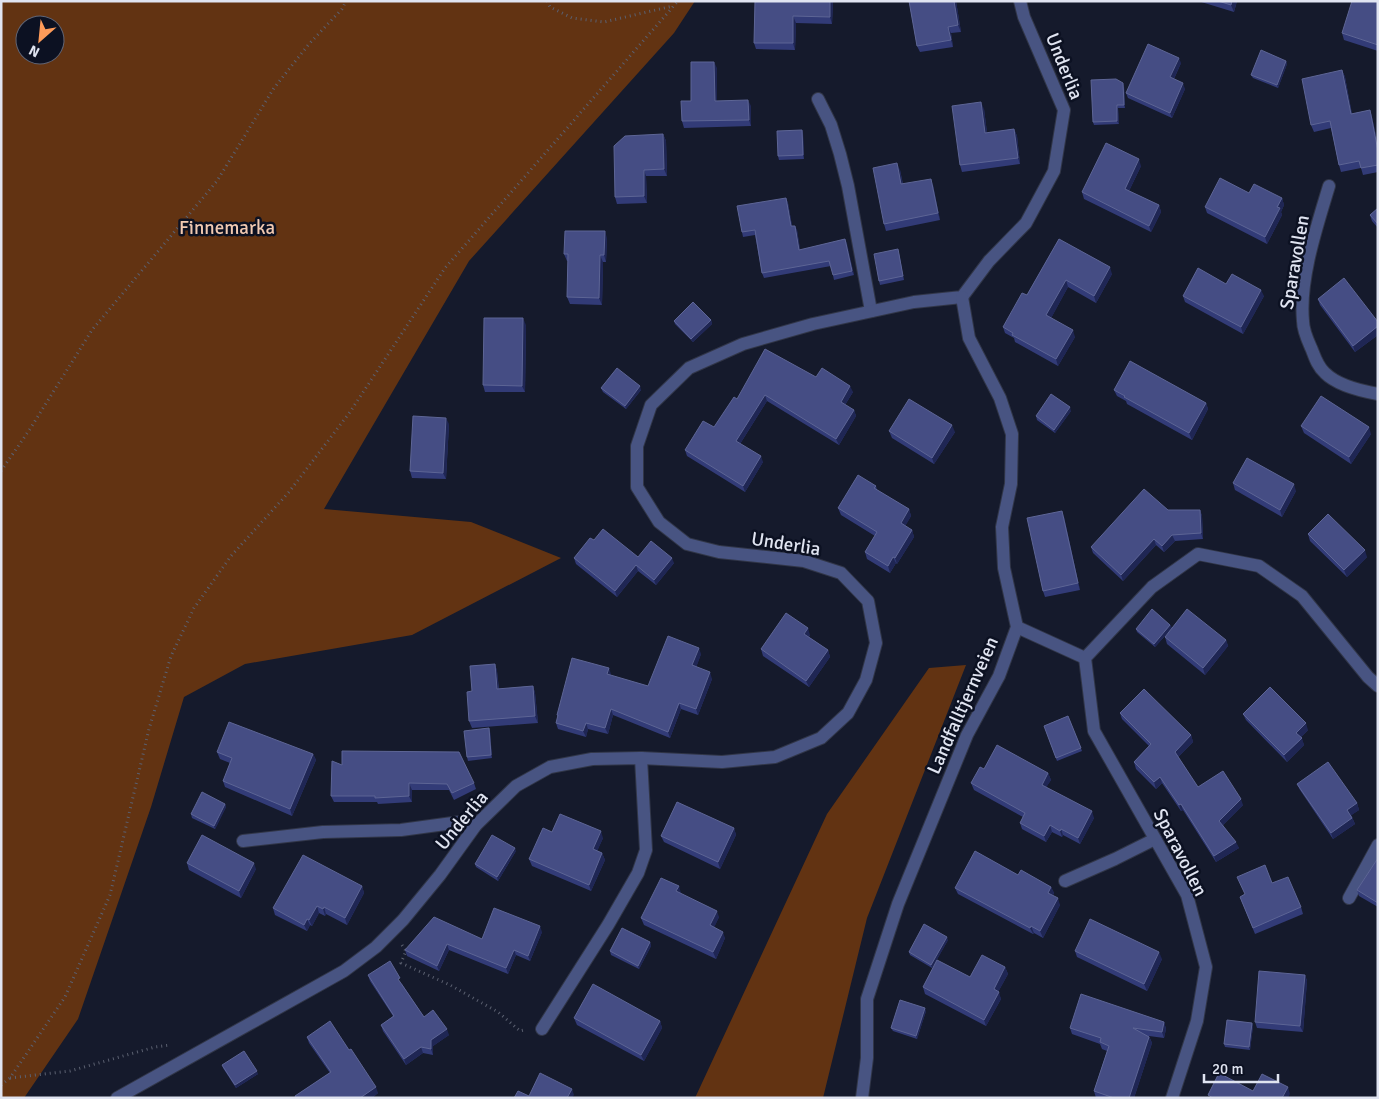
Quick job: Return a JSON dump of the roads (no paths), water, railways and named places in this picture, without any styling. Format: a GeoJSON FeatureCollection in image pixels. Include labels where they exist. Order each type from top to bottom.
{"type":"FeatureCollection","features":[{"type":"Feature","properties":{"kind":"street","name":"Underlia"},"geometry":{"type":"LineString","coordinates":[[117,1098],[344,971],[376,947],[403,920],[428,890],[476,824],[516,786],[550,767],[592,759],[640,758],[722,762],[775,758],[821,738],[848,713],[866,680],[876,642],[868,601],[841,573],[804,561],[719,552],[687,544],[659,522],[637,487],[637,446],[651,405],[690,368],[744,344],[813,324],[914,302],[962,296],[989,261],[1026,223],[1054,171],[1064,110],[1024,17],[1020,1]]}},
{"type":"Feature","properties":{"kind":"street"},"geometry":{"type":"LineString","coordinates":[[818,98],[831,125],[848,186],[871,311]]}},
{"type":"Feature","properties":{"kind":"street","name":"Sparavollen"},"geometry":{"type":"LineString","coordinates":[[1329,186],[1312,241],[1304,288],[1302,321],[1315,358],[1326,374],[1340,382],[1378,394]]}},
{"type":"Feature","properties":{"kind":"street","name":"Landfalltjernveien"},"geometry":{"type":"LineString","coordinates":[[862,1098],[867,1058],[867,999],[898,904],[967,735],[999,676],[1017,627],[1004,568],[1002,528],[1011,484],[1012,434],[1000,398],[969,338],[962,296]]}},
{"type":"Feature","properties":{"kind":"street"},"geometry":{"type":"LineString","coordinates":[[1017,627],[1085,658],[1152,587],[1198,554],[1259,566],[1302,596],[1368,677],[1378,686]]}},
{"type":"Feature","properties":{"kind":"street","name":"Sparavollen"},"geometry":{"type":"LineString","coordinates":[[1085,658],[1094,731],[1187,895],[1206,967],[1197,1022],[1172,1098]]}},
{"type":"Feature","properties":{"kind":"street"},"geometry":{"type":"LineString","coordinates":[[542,1029],[608,925],[638,873],[646,850],[640,758]]}},
{"type":"Feature","properties":{"kind":"street"},"geometry":{"type":"LineString","coordinates":[[243,841],[323,832],[402,830],[460,822],[476,824]]}},
{"type":"Feature","properties":{"kind":"street"},"geometry":{"type":"LineString","coordinates":[[1065,881],[1155,839]]}},
{"type":"Feature","properties":{"kind":"street"},"geometry":{"type":"LineString","coordinates":[[1349,898],[1378,845]]}},
{"type":"Feature","properties":{"kind":"park label","name":"Finnemarka"},"geometry":{"type":"Point","coordinates":[227,227]}}]}
